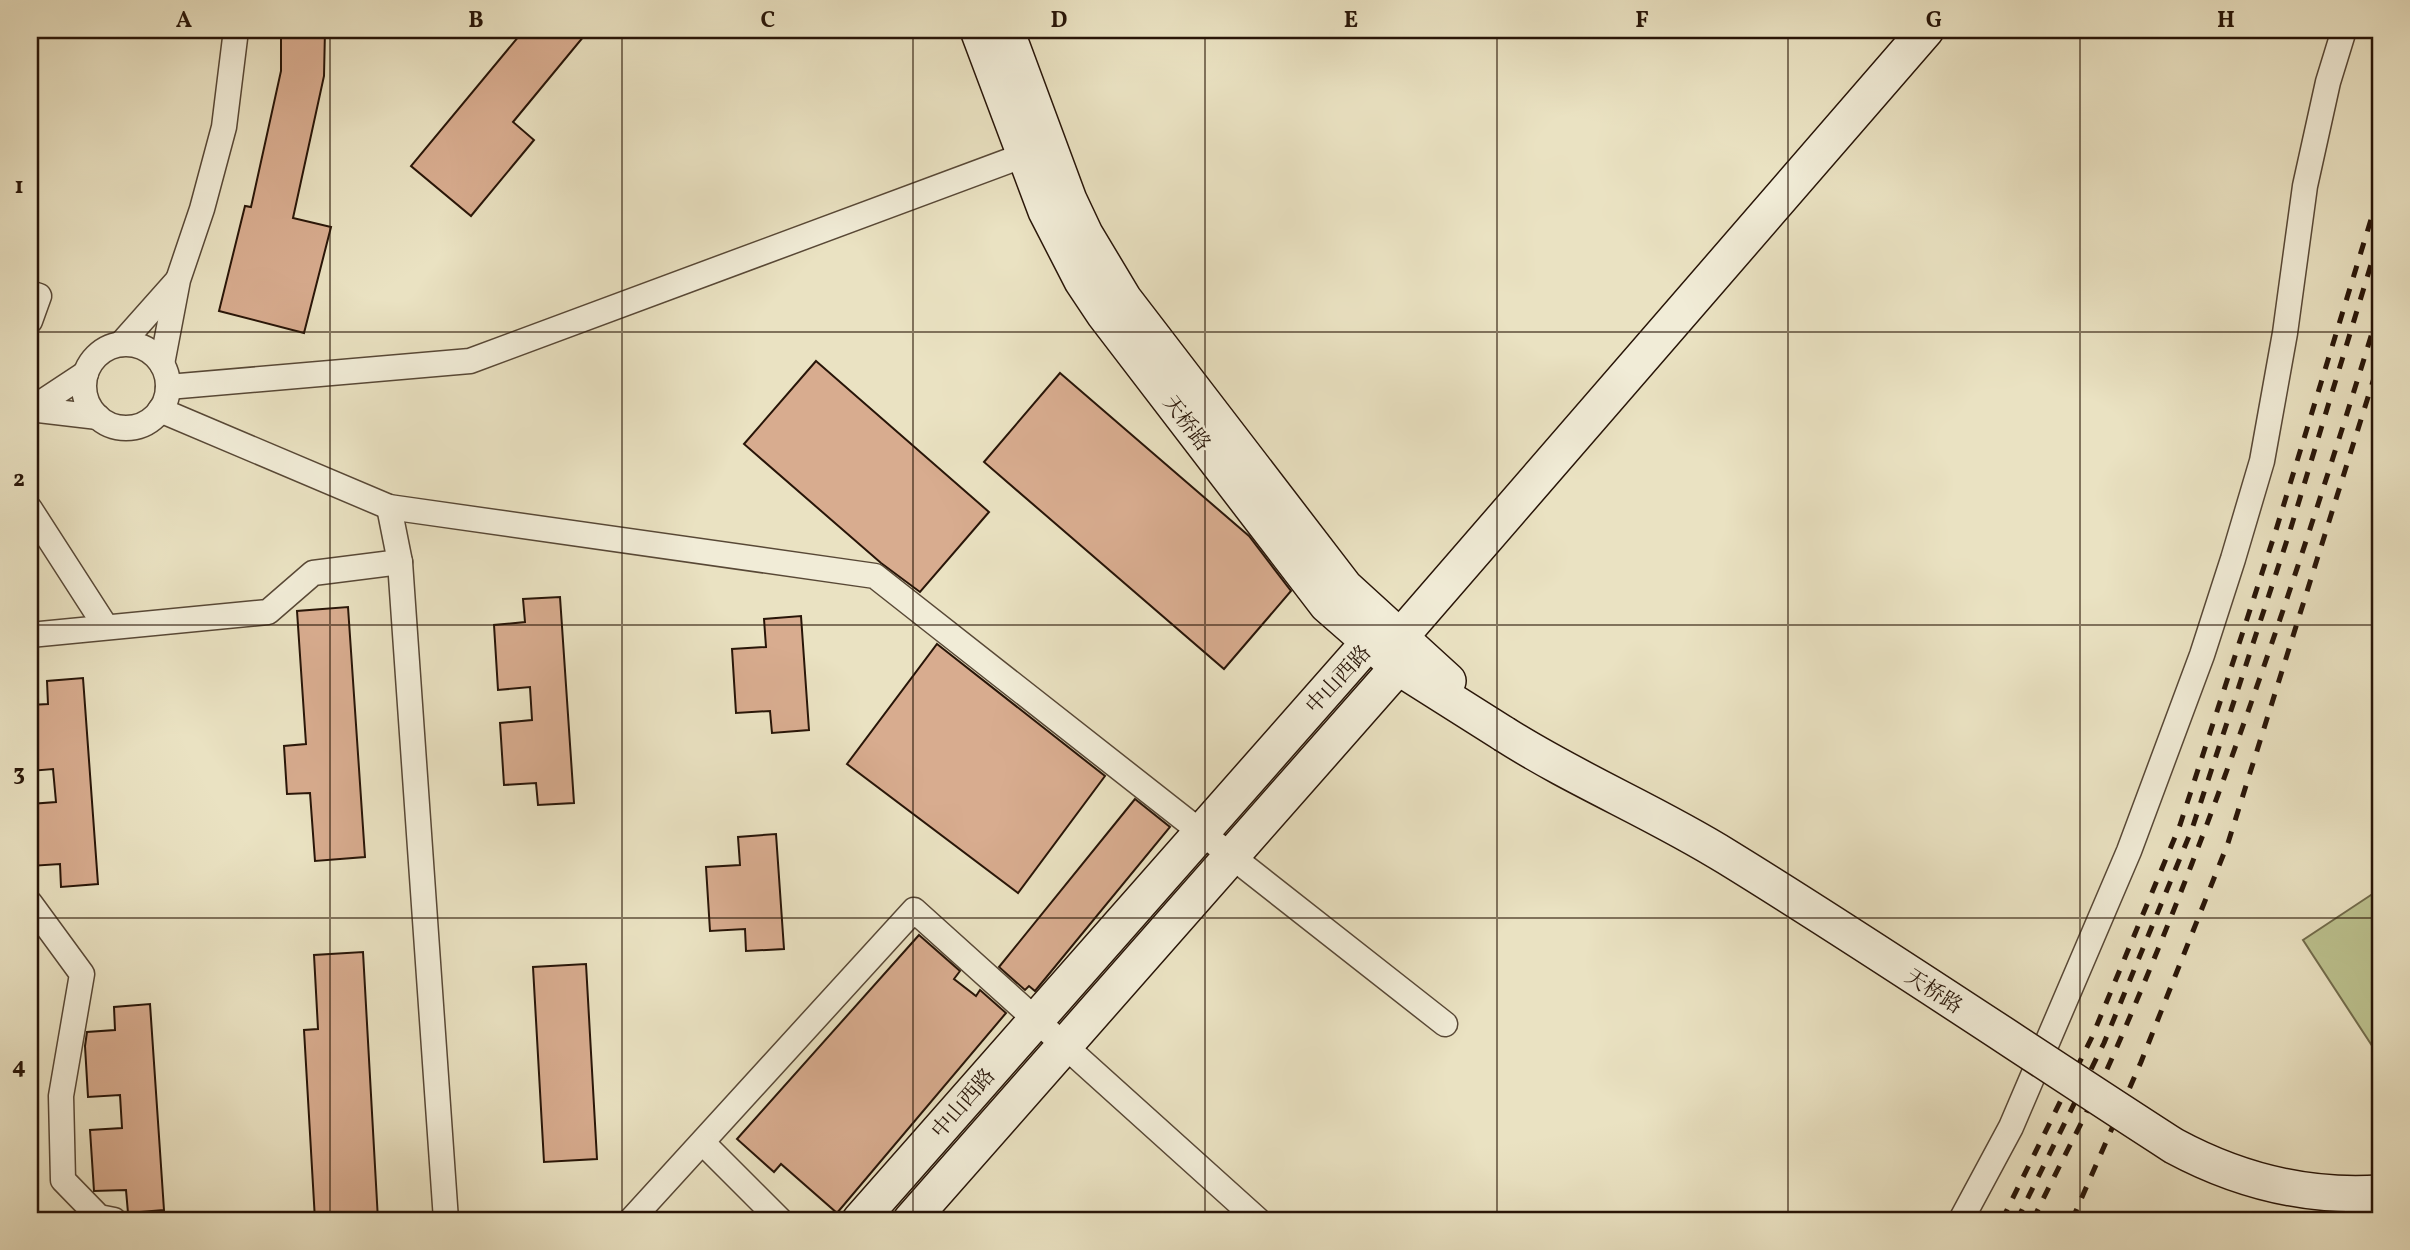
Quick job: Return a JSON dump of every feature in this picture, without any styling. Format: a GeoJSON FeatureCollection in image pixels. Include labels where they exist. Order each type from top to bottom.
{"type":"FeatureCollection","features":[{"type":"Feature","properties":{"kind":"main road","name":"天桥路"},"geometry":{"type":"LineString","coordinates":[[978,30],[1036,150],[1069,200],[1085,234],[1124,299],[1389,648],[1535,754],[1657,816],[1729,858],[2174,1146],[2203,1162],[2245,1178],[2297,1190],[2328,1194],[2380,1193]]}},
{"type":"Feature","properties":{"kind":"main road","name":"天桥路"},"geometry":{"type":"LineString","coordinates":[[1006,30],[1036,150]]}},
{"type":"Feature","properties":{"kind":"main road"},"geometry":{"type":"LineString","coordinates":[[1389,648],[1926,30]]}},
{"type":"Feature","properties":{"kind":"main road","name":"中山西路"},"geometry":{"type":"LineString","coordinates":[[860,1220],[1201,833],[1389,648]]}},
{"type":"Feature","properties":{"kind":"main road","name":"中山西路"},"geometry":{"type":"LineString","coordinates":[[911,1220],[1231,856],[1389,648]]}},
{"type":"Feature","properties":{"kind":"street"},"geometry":{"type":"LineString","coordinates":[[236,30],[224,127],[202,209],[178,280],[163,387],[152,419],[142,425],[119,428],[97,417],[85,397],[86,373],[91,362],[110,347],[121,344],[144,348],[154,355],[163,387],[388,506],[876,576],[1445,1024]]}},
{"type":"Feature","properties":{"kind":"street"},"geometry":{"type":"LineString","coordinates":[[1961,1220],[2011,1127],[2129,851],[2202,655],[2233,559],[2262,461],[2285,333],[2305,186],[2328,82],[2344,30]]}},
{"type":"Feature","properties":{"kind":"street"},"geometry":{"type":"LineString","coordinates":[[163,387],[470,361],[1036,150]]}},
{"type":"Feature","properties":{"kind":"street"},"geometry":{"type":"LineString","coordinates":[[121,344],[178,280]]}},
{"type":"Feature","properties":{"kind":"street"},"geometry":{"type":"LineString","coordinates":[[30,293],[39,296],[30,321]]}},
{"type":"Feature","properties":{"kind":"street"},"geometry":{"type":"LineString","coordinates":[[31,408],[86,373]]}},
{"type":"Feature","properties":{"kind":"street"},"geometry":{"type":"LineString","coordinates":[[31,408],[97,417]]}},
{"type":"Feature","properties":{"kind":"street"},"geometry":{"type":"LineString","coordinates":[[388,506],[400,562],[446,1220]]}},
{"type":"Feature","properties":{"kind":"street"},"geometry":{"type":"LineString","coordinates":[[30,509],[106,627]]}},
{"type":"Feature","properties":{"kind":"street"},"geometry":{"type":"LineString","coordinates":[[30,635],[268,612],[313,573],[400,562]]}},
{"type":"Feature","properties":{"kind":"street"},"geometry":{"type":"LineString","coordinates":[[30,903],[82,974],[61,1096],[63,1180],[99,1217],[114,1220]]}},
{"type":"Feature","properties":{"kind":"street"},"geometry":{"type":"LineString","coordinates":[[631,1220],[914,910],[1258,1220]]}},
{"type":"Feature","properties":{"kind":"street"},"geometry":{"type":"LineString","coordinates":[[703,1143],[779,1220]]}},
{"type":"Feature","properties":{"kind":"green space"},"geometry":{"type":"Polygon","coordinates":[[[2380,889],[2380,1058],[2303,940],[2380,889]]]}},
{"type":"Feature","properties":{"kind":"building"},"geometry":{"type":"Polygon","coordinates":[[[281,30],[325,30],[324,76],[293,218],[331,227],[304,333],[219,311],[245,206],[251,207],[281,71],[281,30]]]}},
{"type":"Feature","properties":{"kind":"building"},"geometry":{"type":"Polygon","coordinates":[[[524,30],[589,30],[513,122],[534,140],[471,216],[411,166],[524,30]]]}},
{"type":"Feature","properties":{"kind":"building"},"geometry":{"type":"Polygon","coordinates":[[[816,361],[989,512],[920,592],[881,563],[744,444],[816,361]]]}},
{"type":"Feature","properties":{"kind":"building"},"geometry":{"type":"Polygon","coordinates":[[[1060,373],[1249,536],[1291,591],[1224,669],[984,462],[1060,373]]]}},
{"type":"Feature","properties":{"kind":"building"},"geometry":{"type":"Polygon","coordinates":[[[560,597],[574,803],[538,805],[536,783],[504,785],[500,723],[532,720],[530,687],[498,690],[494,625],[525,622],[523,599],[560,597]]]}},
{"type":"Feature","properties":{"kind":"building"},"geometry":{"type":"Polygon","coordinates":[[[348,607],[365,857],[315,861],[310,793],[287,794],[284,746],[306,744],[297,611],[348,607]]]}},
{"type":"Feature","properties":{"kind":"building"},"geometry":{"type":"Polygon","coordinates":[[[801,616],[809,730],[772,733],[770,711],[736,713],[732,649],[766,647],[764,619],[801,616]]]}},
{"type":"Feature","properties":{"kind":"building"},"geometry":{"type":"Polygon","coordinates":[[[937,644],[1105,776],[1018,893],[847,764],[937,644]]]}},
{"type":"Feature","properties":{"kind":"building"},"geometry":{"type":"Polygon","coordinates":[[[83,678],[98,884],[61,887],[60,864],[30,866],[30,804],[56,802],[53,769],[30,771],[30,705],[48,704],[47,681],[83,678]]]}},
{"type":"Feature","properties":{"kind":"building"},"geometry":{"type":"Polygon","coordinates":[[[1135,799],[1170,827],[1035,991],[1029,986],[1025,990],[999,967],[1135,799]]]}},
{"type":"Feature","properties":{"kind":"building"},"geometry":{"type":"Polygon","coordinates":[[[776,834],[784,949],[746,951],[745,929],[710,931],[706,867],[740,865],[738,837],[776,834]]]}},
{"type":"Feature","properties":{"kind":"building"},"geometry":{"type":"Polygon","coordinates":[[[919,935],[960,971],[954,979],[976,996],[980,990],[1006,1013],[837,1213],[781,1164],[774,1172],[737,1139],[919,935]]]}},
{"type":"Feature","properties":{"kind":"building"},"geometry":{"type":"Polygon","coordinates":[[[363,952],[378,1220],[315,1220],[304,1030],[318,1029],[314,955],[363,952]]]}},
{"type":"Feature","properties":{"kind":"building"},"geometry":{"type":"Polygon","coordinates":[[[586,964],[597,1159],[544,1162],[533,967],[586,964]]]}},
{"type":"Feature","properties":{"kind":"building"},"geometry":{"type":"Polygon","coordinates":[[[150,1004],[164,1210],[128,1213],[126,1190],[94,1191],[90,1130],[122,1128],[120,1095],[88,1097],[85,1046],[87,1032],[115,1030],[114,1007],[150,1004]]]}},
{"type":"Feature","properties":{"kind":"railway"},"geometry":{"type":"LineString","coordinates":[[2002,1220],[2092,1037],[2180,825],[2276,530],[2380,190]]}},
{"type":"Feature","properties":{"kind":"railway"},"geometry":{"type":"LineString","coordinates":[[2017,1220],[2104,1043],[2192,829],[2289,534],[2380,235]]}},
{"type":"Feature","properties":{"kind":"railway"},"geometry":{"type":"LineString","coordinates":[[2033,1220],[2106,1071],[2191,867],[2290,589],[2380,307]]}},
{"type":"Feature","properties":{"kind":"railway"},"geometry":{"type":"LineString","coordinates":[[2072,1220],[2141,1062],[2228,843],[2380,359]]}}]}
